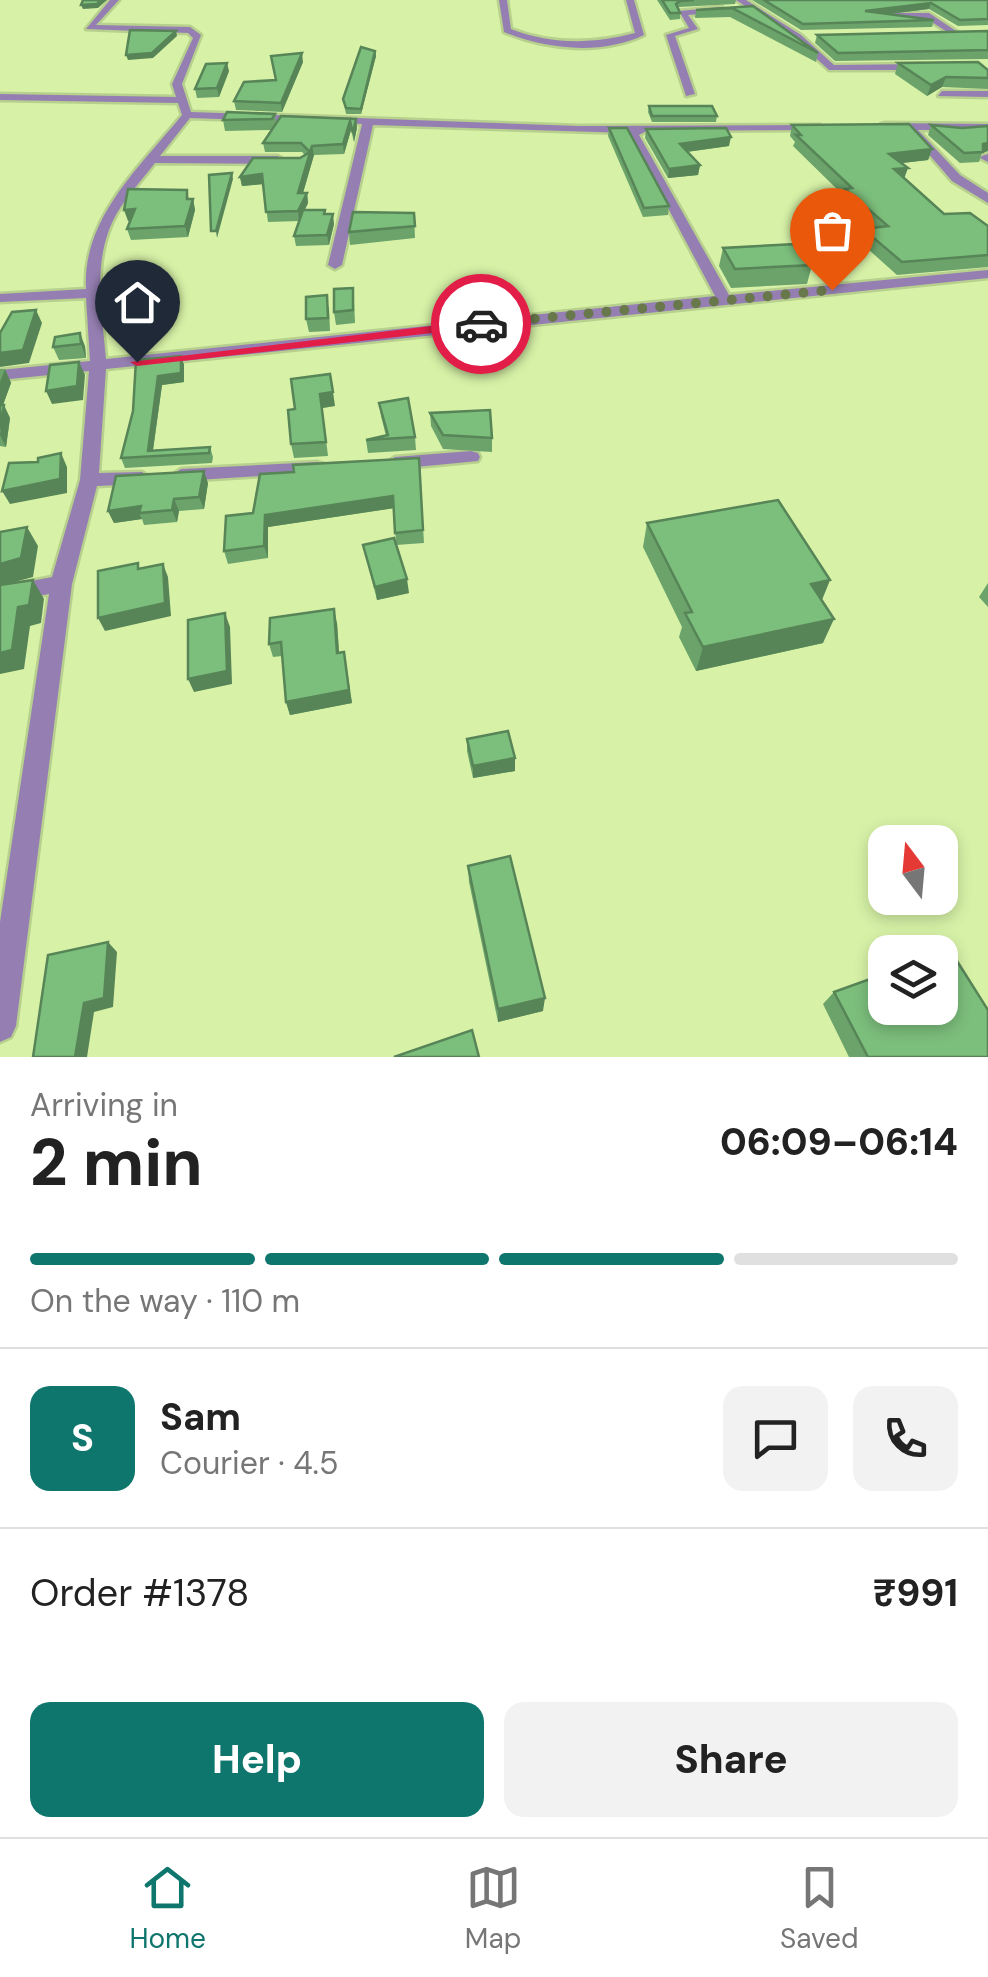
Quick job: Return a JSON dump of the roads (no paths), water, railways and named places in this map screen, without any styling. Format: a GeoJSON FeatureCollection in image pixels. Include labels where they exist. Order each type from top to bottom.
{"type":"FeatureCollection","features":[{"type":"Feature","properties":{"kind":"street"},"geometry":{"type":"LineString","coordinates":[[0,1026],[9,909],[61,584],[89,480],[98,367],[94,294],[99,236],[112,210],[156,160],[184,107],[177,84],[196,33],[89,28],[115,0]]}},
{"type":"Feature","properties":{"kind":"street"},"geometry":{"type":"LineString","coordinates":[[503,0],[507,30],[561,46],[608,44],[640,34],[630,0]]}},
{"type":"Feature","properties":{"kind":"street"},"geometry":{"type":"LineString","coordinates":[[740,0],[798,38],[832,68],[933,67]]}},
{"type":"Feature","properties":{"kind":"street"},"geometry":{"type":"LineString","coordinates":[[690,94],[670,35],[694,29],[682,13],[752,9]]}},
{"type":"Feature","properties":{"kind":"street"},"geometry":{"type":"LineString","coordinates":[[871,16],[929,16],[955,33]]}},
{"type":"Feature","properties":{"kind":"street"},"geometry":{"type":"LineString","coordinates":[[936,34],[972,32]]}},
{"type":"Feature","properties":{"kind":"street"},"geometry":{"type":"LineString","coordinates":[[798,38],[818,37]]}},
{"type":"Feature","properties":{"kind":"street"},"geometry":{"type":"LineString","coordinates":[[942,94],[988,94]]}},
{"type":"Feature","properties":{"kind":"street"},"geometry":{"type":"LineString","coordinates":[[0,97],[502,130],[836,127]]}},
{"type":"Feature","properties":{"kind":"street"},"geometry":{"type":"LineString","coordinates":[[335,265],[368,121]]}},
{"type":"Feature","properties":{"kind":"street"},"geometry":{"type":"LineString","coordinates":[[872,126],[988,127]]}},
{"type":"Feature","properties":{"kind":"street"},"geometry":{"type":"LineString","coordinates":[[908,126],[956,178],[988,200]]}},
{"type":"Feature","properties":{"kind":"street"},"geometry":{"type":"LineString","coordinates":[[636,130],[633,134],[724,300]]}},
{"type":"Feature","properties":{"kind":"street"},"geometry":{"type":"LineString","coordinates":[[156,160],[302,160]]}},
{"type":"Feature","properties":{"kind":"street"},"geometry":{"type":"LineString","coordinates":[[0,375],[988,274]]}},
{"type":"Feature","properties":{"kind":"street"},"geometry":{"type":"LineString","coordinates":[[0,298],[94,294]]}},
{"type":"Feature","properties":{"kind":"street"},"geometry":{"type":"LineString","coordinates":[[382,464],[471,457]]}},
{"type":"Feature","properties":{"kind":"street"},"geometry":{"type":"LineString","coordinates":[[89,480],[346,466]]}},
{"type":"Feature","properties":{"kind":"street"},"geometry":{"type":"LineString","coordinates":[[0,595],[61,584]]}}]}
